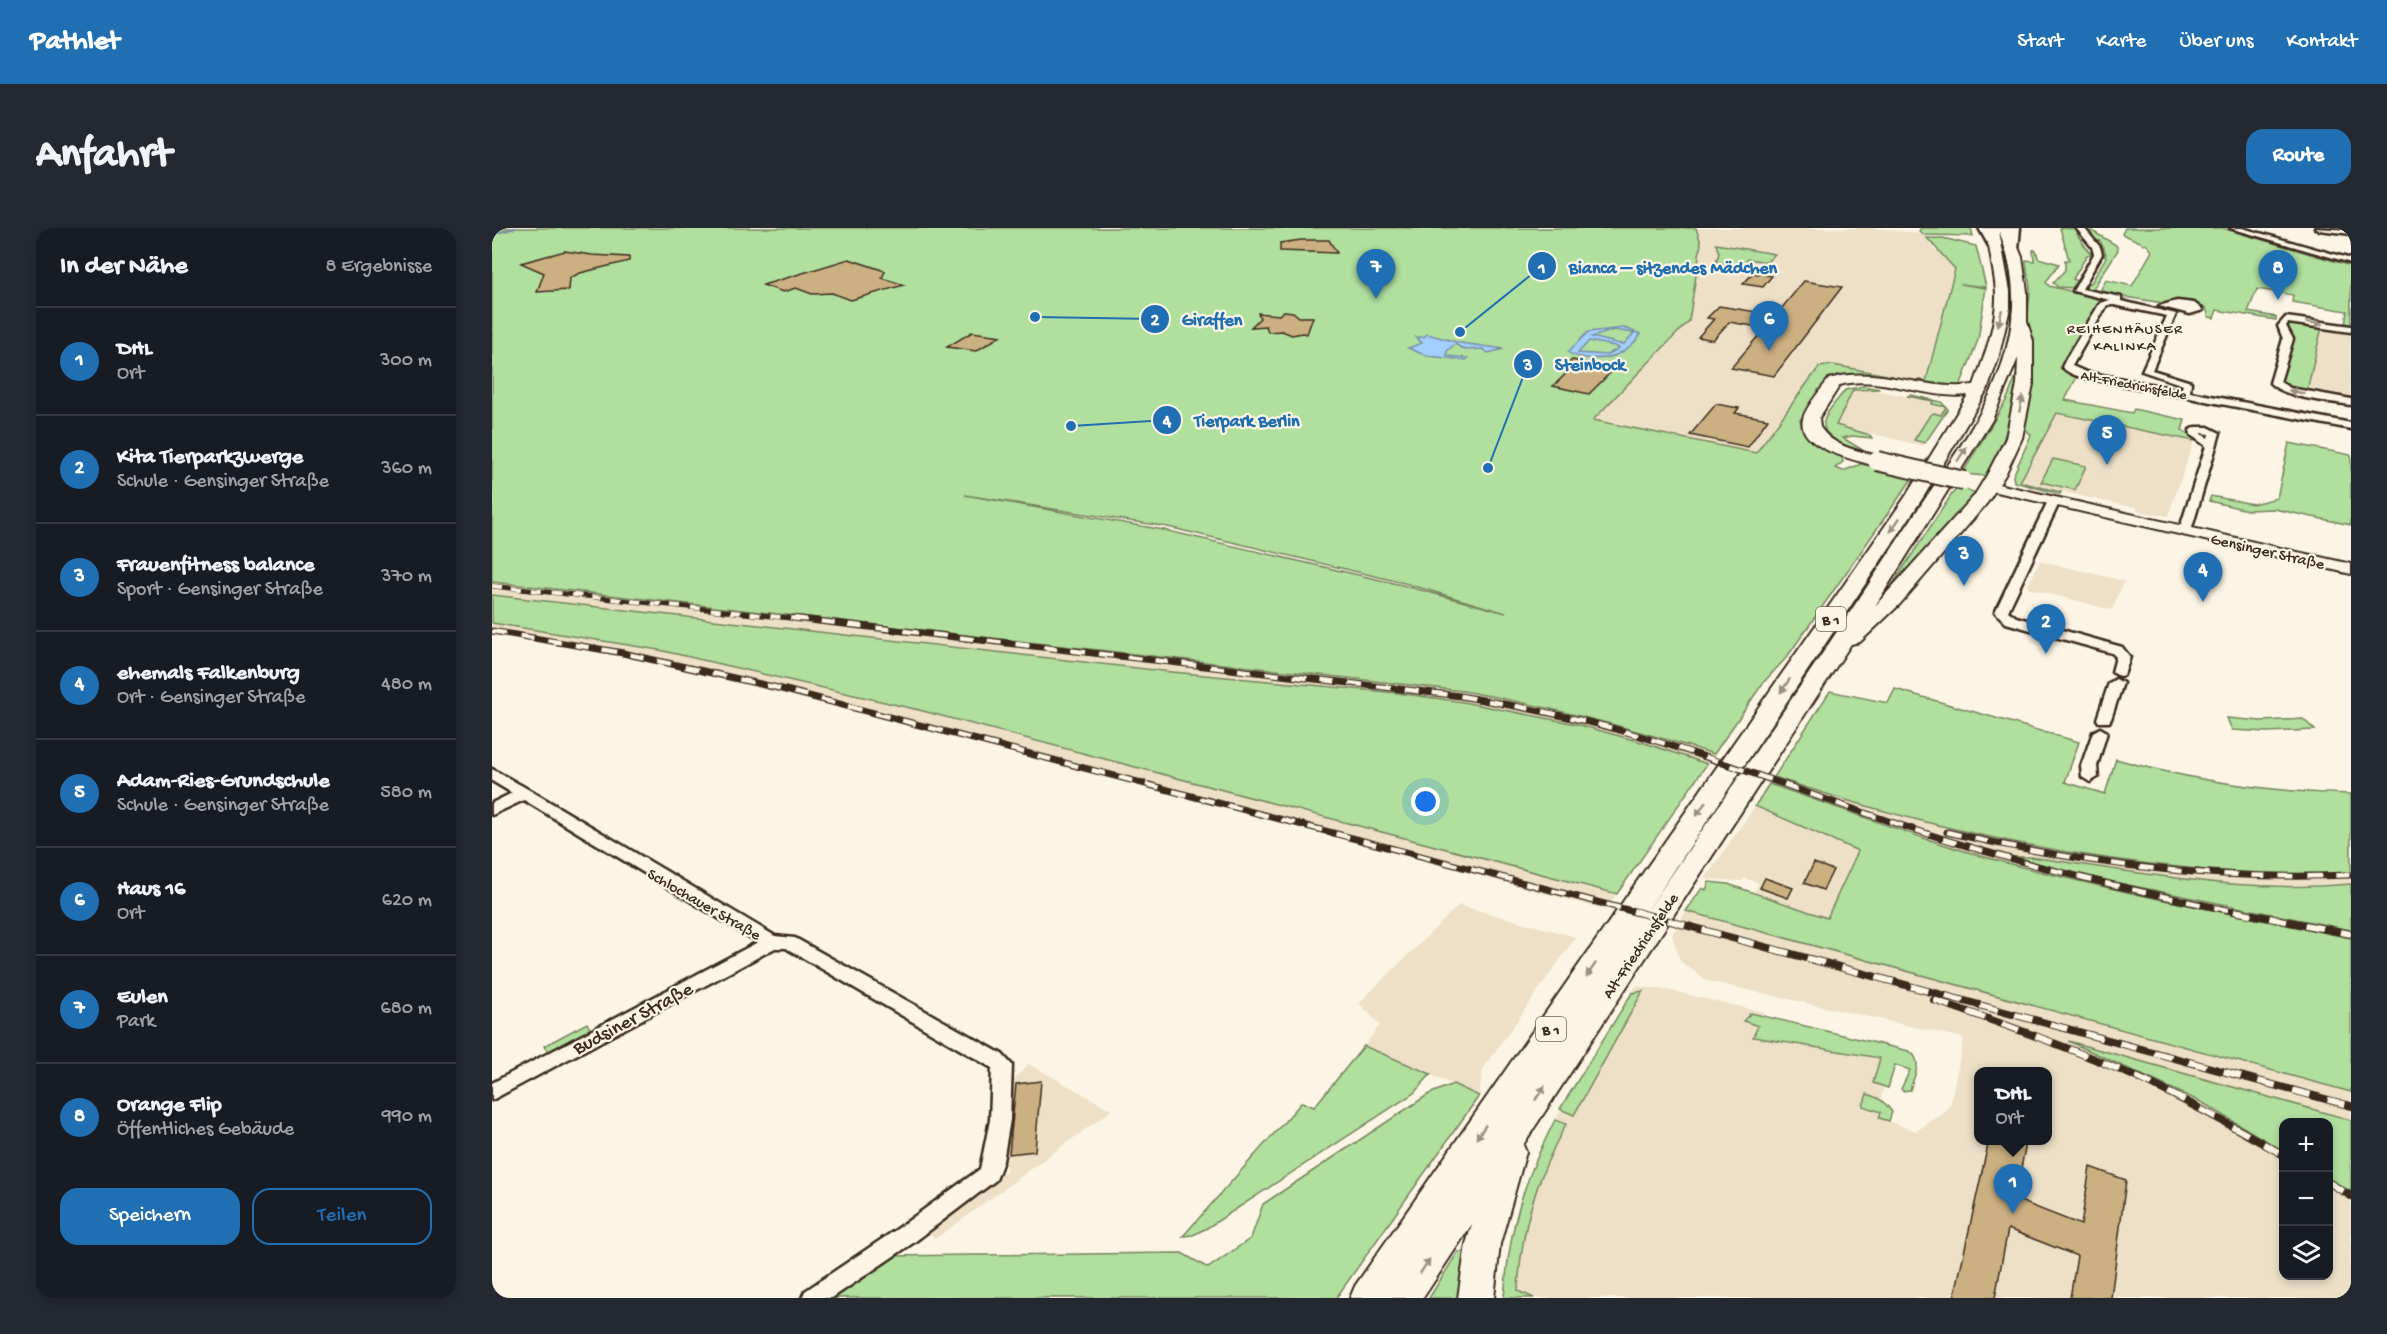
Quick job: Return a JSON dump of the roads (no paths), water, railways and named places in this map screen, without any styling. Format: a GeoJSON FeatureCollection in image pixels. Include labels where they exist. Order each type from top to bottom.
{"type":"FeatureCollection","features":[{"type":"Feature","properties":{"kind":"main road"},"geometry":{"type":"LineString","coordinates":[[1985,228],[1994,246]]}},
{"type":"Feature","properties":{"kind":"main road","name":"B 1"},"geometry":{"type":"LineString","coordinates":[[1964,417],[1980,388],[1991,359],[2003,308],[2002,276],[1994,246],[1993,228]]}},
{"type":"Feature","properties":{"kind":"main road","name":"B 1"},"geometry":{"type":"LineString","coordinates":[[2004,228],[2014,247],[2020,291],[2020,322]]}},
{"type":"Feature","properties":{"kind":"main road"},"geometry":{"type":"LineString","coordinates":[[2014,228],[2014,247]]}},
{"type":"Feature","properties":{"kind":"main road"},"geometry":{"type":"LineString","coordinates":[[1834,652],[1863,630],[1893,600],[1945,543],[1989,486],[2014,438],[2025,384],[2026,341],[2020,322]]}},
{"type":"Feature","properties":{"kind":"main road","name":"Alt-Friedrichsfelde"},"geometry":{"type":"LineString","coordinates":[[1403,1298],[1834,652],[1984,420],[2008,369],[2020,322]]}},
{"type":"Feature","properties":{"kind":"main road"},"geometry":{"type":"LineString","coordinates":[[1980,388],[1940,391],[1850,378],[1834,382],[1810,423],[1813,433],[1830,445],[1865,458],[1989,486]]}},
{"type":"Feature","properties":{"kind":"main road"},"geometry":{"type":"LineString","coordinates":[[1829,391],[1842,386],[1865,383],[1930,395],[1949,403],[1964,417]]}},
{"type":"Feature","properties":{"kind":"main road","name":"Alt-Friedrichsfelde"},"geometry":{"type":"LineString","coordinates":[[1368,1298],[1915,496],[1964,417]]}},
{"type":"Feature","properties":{"kind":"main road"},"geometry":{"type":"LineString","coordinates":[[1476,1298],[1482,1244],[1519,1125]]}},
{"type":"Feature","properties":{"kind":"street"},"geometry":{"type":"LineString","coordinates":[[2079,228],[2096,247],[2098,254],[2078,291],[2171,308]]}},
{"type":"Feature","properties":{"kind":"street"},"geometry":{"type":"LineString","coordinates":[[2234,228],[2351,261]]}},
{"type":"Feature","properties":{"kind":"street"},"geometry":{"type":"LineString","coordinates":[[2319,228],[2351,232]]}},
{"type":"Feature","properties":{"kind":"street","name":"Alt-Friedrichsfelde"},"geometry":{"type":"LineString","coordinates":[[2184,394],[2188,384],[2147,371],[2172,314],[2104,303],[2067,367],[2074,372],[2086,375],[2209,399],[2351,426]]}},
{"type":"Feature","properties":{"kind":"street"},"geometry":{"type":"LineString","coordinates":[[2351,329],[2286,320],[2282,326],[2288,339],[2275,383],[2287,390],[2351,402]]}},
{"type":"Feature","properties":{"kind":"street"},"geometry":{"type":"LineString","coordinates":[[2185,531],[2211,445]]}},
{"type":"Feature","properties":{"kind":"street","name":"Gensinger Straße"},"geometry":{"type":"LineString","coordinates":[[1989,486],[2351,569]]}},
{"type":"Feature","properties":{"kind":"street"},"geometry":{"type":"LineString","coordinates":[[2054,501],[2001,612],[2011,620],[2116,650],[2123,657],[2089,766],[2090,777]]}},
{"type":"Feature","properties":{"kind":"street","name":"Schlochauer Straße"},"geometry":{"type":"LineString","coordinates":[[492,774],[772,942],[789,942],[1002,1065],[1003,1081],[994,1159],[989,1174],[905,1236],[813,1298]]}},
{"type":"Feature","properties":{"kind":"street"},"geometry":{"type":"LineString","coordinates":[[492,810],[518,796],[528,795]]}},
{"type":"Feature","properties":{"kind":"street","name":"Budsiner Straße"},"geometry":{"type":"LineString","coordinates":[[492,1092],[772,942]]}},
{"type":"Feature","properties":{"kind":"water"},"geometry":{"type":"Polygon","coordinates":[[[1624,328],[1641,334],[1624,351],[1611,357],[1586,358],[1568,352],[1588,332],[1624,328]],[[1614,330],[1592,337],[1624,344],[1634,333],[1614,330]],[[1589,341],[1578,353],[1607,355],[1619,348],[1615,346],[1589,341]]]}},
{"type":"Feature","properties":{"kind":"water"},"geometry":{"type":"Polygon","coordinates":[[[1427,334],[1460,343],[1504,349],[1488,353],[1483,349],[1465,350],[1455,344],[1447,351],[1447,356],[1468,358],[1466,360],[1427,356],[1408,348],[1422,343],[1416,337],[1424,337],[1427,334]]]}},
{"type":"Feature","properties":{"kind":"waterway"},"geometry":{"type":"LineString","coordinates":[[492,234],[516,228]]}},
{"type":"Feature","properties":{"kind":"railway"},"geometry":{"type":"LineString","coordinates":[[492,586],[808,620]]}},
{"type":"Feature","properties":{"kind":"railway"},"geometry":{"type":"LineString","coordinates":[[793,618],[1460,696],[1525,708],[1590,722],[1670,745],[1888,821],[2003,857],[2122,887],[2242,913]]}},
{"type":"Feature","properties":{"kind":"railway"},"geometry":{"type":"LineString","coordinates":[[492,631],[623,653],[778,688],[1639,913]]}},
{"type":"Feature","properties":{"kind":"railway"},"geometry":{"type":"LineString","coordinates":[[1947,832],[2047,853],[2148,868],[2248,875],[2351,875]]}},
{"type":"Feature","properties":{"kind":"railway"},"geometry":{"type":"LineString","coordinates":[[1633,911],[2351,1106]]}},
{"type":"Feature","properties":{"kind":"railway"},"geometry":{"type":"LineString","coordinates":[[2234,911],[2351,934]]}},
{"type":"Feature","properties":{"kind":"railway"},"geometry":{"type":"LineString","coordinates":[[1934,1000],[2042,1038],[2121,1070],[2182,1099],[2279,1152]]}},
{"type":"Feature","properties":{"kind":"railway"},"geometry":{"type":"LineString","coordinates":[[2333,1185],[2351,1196]]}},
{"type":"Feature","properties":{"kind":"place","name":"Eulen"},"geometry":{"type":"Point","coordinates":[1376,299]}},
{"type":"Feature","properties":{"kind":"place","name":"Orange Flip"},"geometry":{"type":"Point","coordinates":[2278,300]}},
{"type":"Feature","properties":{"kind":"place","name":"Giraffen"},"geometry":{"type":"Point","coordinates":[1035,317]}},
{"type":"Feature","properties":{"kind":"place","name":"Bianca – sitzendes Mädchen"},"geometry":{"type":"Point","coordinates":[1460,332]}},
{"type":"Feature","properties":{"kind":"place","name":"Haus 16"},"geometry":{"type":"Point","coordinates":[1769,351]}},
{"type":"Feature","properties":{"kind":"place","name":"Tierpark Berlin"},"geometry":{"type":"Point","coordinates":[1071,426]}},
{"type":"Feature","properties":{"kind":"place","name":"Adam-Ries-Grundschule"},"geometry":{"type":"Point","coordinates":[2107,465]}},
{"type":"Feature","properties":{"kind":"place","name":"Steinbock"},"geometry":{"type":"Point","coordinates":[1488,468]}},
{"type":"Feature","properties":{"kind":"place","name":"Frauenfitness balance"},"geometry":{"type":"Point","coordinates":[1964,586]}},
{"type":"Feature","properties":{"kind":"place","name":"ehemals Falkenburg"},"geometry":{"type":"Point","coordinates":[2203,602]}},
{"type":"Feature","properties":{"kind":"place","name":"Kita Tierparkzwerge"},"geometry":{"type":"Point","coordinates":[2046,654]}},
{"type":"Feature","properties":{"kind":"place","name":"DHL"},"geometry":{"type":"Point","coordinates":[2013,1214]}},
{"type":"Feature","properties":{"kind":"district","name":"REIHENHÄUSER KALINKA"},"geometry":{"type":"Point","coordinates":[2125,336]}}]}
